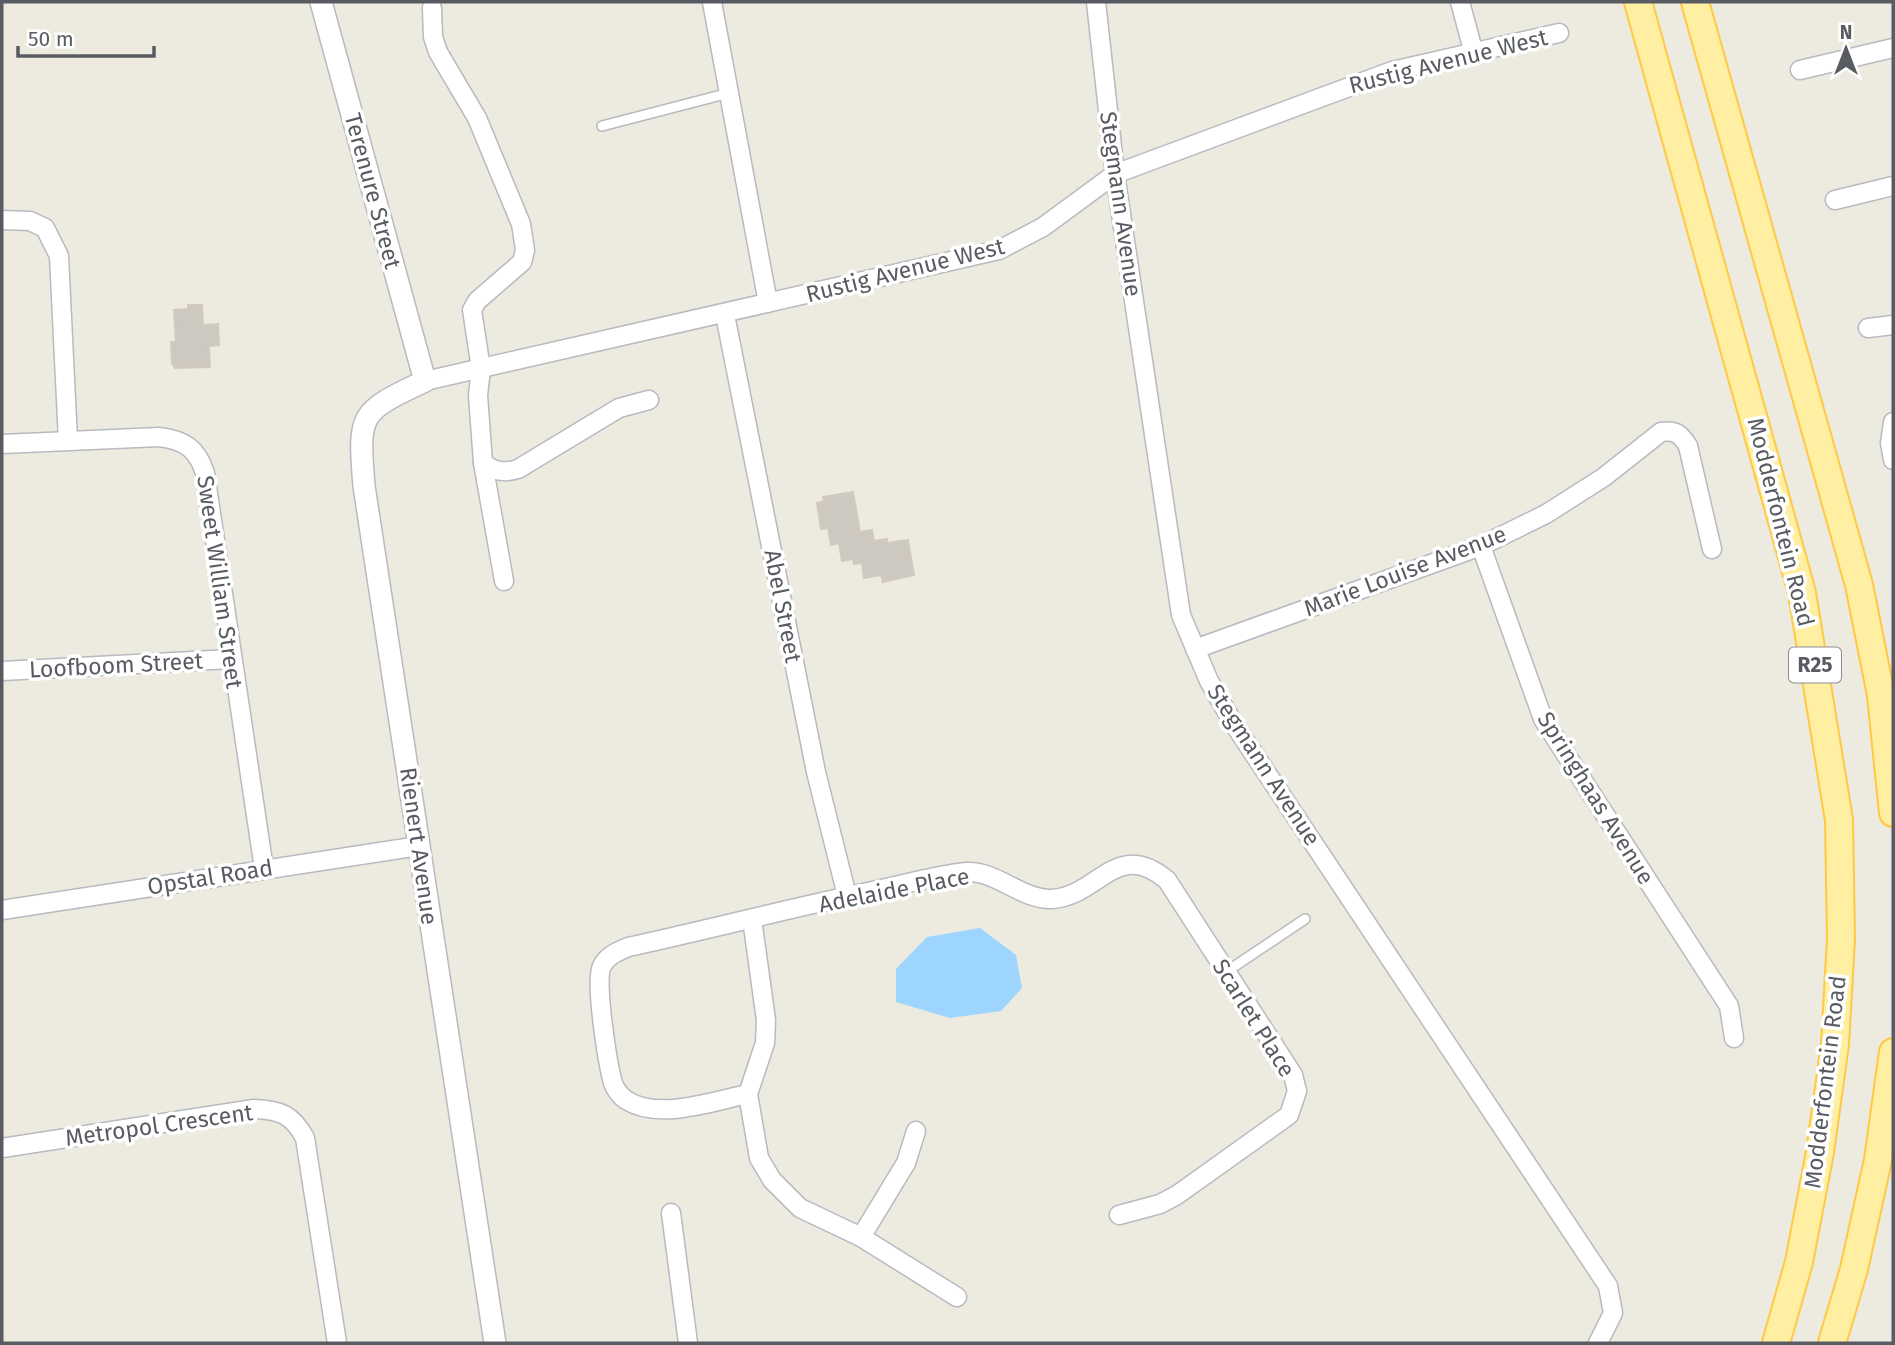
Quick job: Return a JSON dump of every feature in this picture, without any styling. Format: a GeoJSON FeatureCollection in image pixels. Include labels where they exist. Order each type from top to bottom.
{"type":"FeatureCollection","features":[{"type":"Feature","properties":{"kind":"main road","name":"Modderfontein Road"},"geometry":{"type":"LineString","coordinates":[[1638,2],[1802,593],[1839,820],[1841,939],[1835,1044],[1820,1152],[1799,1262],[1776,1343]]}},
{"type":"Feature","properties":{"kind":"main road","name":"R25"},"geometry":{"type":"LineString","coordinates":[[1695,2],[1859,585],[1881,695],[1893,813]]}},
{"type":"Feature","properties":{"kind":"main road"},"geometry":{"type":"LineString","coordinates":[[1832,1343],[1854,1269],[1878,1160],[1893,1052]]}},
{"type":"Feature","properties":{"kind":"street","name":"Terenure Street"},"geometry":{"type":"LineString","coordinates":[[321,2],[425,381]]}},
{"type":"Feature","properties":{"kind":"street"},"geometry":{"type":"LineString","coordinates":[[712,2],[768,303]]}},
{"type":"Feature","properties":{"kind":"street","name":"Stegmann Avenue"},"geometry":{"type":"LineString","coordinates":[[1096,2],[1115,174],[1181,615],[1231,721],[1608,1286],[1614,1313],[1610,1325],[1598,1343]]}},
{"type":"Feature","properties":{"kind":"street"},"geometry":{"type":"LineString","coordinates":[[1460,2],[1473,50]]}},
{"type":"Feature","properties":{"kind":"street"},"geometry":{"type":"LineString","coordinates":[[432,8],[433,37],[438,52],[477,118],[525,237],[522,262],[477,301],[471,310],[481,369],[478,395],[484,463],[504,581]]}},
{"type":"Feature","properties":{"kind":"street","name":"Rustig Avenue West"},"geometry":{"type":"LineString","coordinates":[[425,381],[725,315],[999,250],[1033,234],[1115,174],[1351,85],[1473,50],[1559,33]]}},
{"type":"Feature","properties":{"kind":"street"},"geometry":{"type":"LineString","coordinates":[[1800,70],[1893,48]]}},
{"type":"Feature","properties":{"kind":"street"},"geometry":{"type":"LineString","coordinates":[[1835,200],[1893,186]]}},
{"type":"Feature","properties":{"kind":"street"},"geometry":{"type":"LineString","coordinates":[[2,220],[30,221],[45,228],[59,256],[68,441]]}},
{"type":"Feature","properties":{"kind":"street","name":"Abel Street"},"geometry":{"type":"LineString","coordinates":[[725,315],[816,772],[847,896]]}},
{"type":"Feature","properties":{"kind":"street"},"geometry":{"type":"LineString","coordinates":[[1868,328],[1893,325]]}},
{"type":"Feature","properties":{"kind":"street","name":"Rienert Avenue"},"geometry":{"type":"LineString","coordinates":[[425,381],[381,403],[366,418],[360,437],[364,486],[495,1343]]}},
{"type":"Feature","properties":{"kind":"street"},"geometry":{"type":"LineString","coordinates":[[484,463],[491,469],[511,471],[619,408],[649,400]]}},
{"type":"Feature","properties":{"kind":"street"},"geometry":{"type":"LineString","coordinates":[[1893,422],[1889,443],[1893,460]]}},
{"type":"Feature","properties":{"kind":"street","name":"Marie Louise Avenue"},"geometry":{"type":"LineString","coordinates":[[1195,649],[1481,546],[1546,514],[1604,477],[1661,432],[1671,430],[1681,435],[1688,446],[1712,549]]}},
{"type":"Feature","properties":{"kind":"street","name":"Sweet William Street"},"geometry":{"type":"LineString","coordinates":[[2,444],[159,437],[180,439],[195,450],[205,473],[264,869]]}},
{"type":"Feature","properties":{"kind":"street","name":"Springhaas Avenue"},"geometry":{"type":"LineString","coordinates":[[1481,546],[1543,719],[1729,1006],[1734,1038]]}},
{"type":"Feature","properties":{"kind":"street","name":"Loofboom Street"},"geometry":{"type":"LineString","coordinates":[[2,671],[231,659]]}},
{"type":"Feature","properties":{"kind":"street","name":"Opstal Road"},"geometry":{"type":"LineString","coordinates":[[2,910],[419,846]]}},
{"type":"Feature","properties":{"kind":"street","name":"Scarlet Place"},"geometry":{"type":"LineString","coordinates":[[1033,896],[1049,899],[1065,897],[1122,865],[1137,864],[1153,869],[1167,880],[1293,1075],[1297,1091],[1289,1115],[1177,1195],[1160,1204],[1119,1215]]}},
{"type":"Feature","properties":{"kind":"street","name":"Adelaide Place"},"geometry":{"type":"LineString","coordinates":[[748,1094],[667,1109],[640,1107],[624,1099],[614,1085],[597,984],[601,967],[611,954],[628,947],[847,896],[969,872],[984,874],[1033,896]]}},
{"type":"Feature","properties":{"kind":"street"},"geometry":{"type":"LineString","coordinates":[[752,919],[766,1020],[765,1043],[748,1094],[759,1158],[772,1180],[800,1208],[861,1237],[957,1297]]}},
{"type":"Feature","properties":{"kind":"street","name":"Metropol Crescent"},"geometry":{"type":"LineString","coordinates":[[2,1148],[254,1109],[278,1110],[295,1119],[305,1138],[337,1343]]}},
{"type":"Feature","properties":{"kind":"street"},"geometry":{"type":"LineString","coordinates":[[861,1237],[906,1163],[916,1132]]}},
{"type":"Feature","properties":{"kind":"street"},"geometry":{"type":"LineString","coordinates":[[671,1213],[688,1343]]}},
{"type":"Feature","properties":{"kind":"lane"},"geometry":{"type":"LineString","coordinates":[[601,126],[729,93]]}},
{"type":"Feature","properties":{"kind":"lane"},"geometry":{"type":"LineString","coordinates":[[1226,972],[1305,919]]}},
{"type":"Feature","properties":{"kind":"water"},"geometry":{"type":"Polygon","coordinates":[[[980,928],[1016,955],[1022,988],[1001,1011],[950,1018],[896,1002],[896,969],[927,937],[980,928]]]}},
{"type":"Feature","properties":{"kind":"building"},"geometry":{"type":"Polygon","coordinates":[[[188,305],[202,305],[203,325],[218,324],[219,345],[209,346],[210,367],[175,368],[172,363],[171,342],[176,342],[174,310],[188,309],[188,305]]]}},
{"type":"Feature","properties":{"kind":"building"},"geometry":{"type":"Polygon","coordinates":[[[853,492],[860,532],[872,530],[874,541],[887,539],[887,543],[908,540],[914,575],[883,582],[881,575],[864,578],[862,563],[854,564],[853,559],[842,561],[839,543],[831,545],[828,528],[821,529],[817,503],[824,501],[823,497],[853,492]]]}}]}
